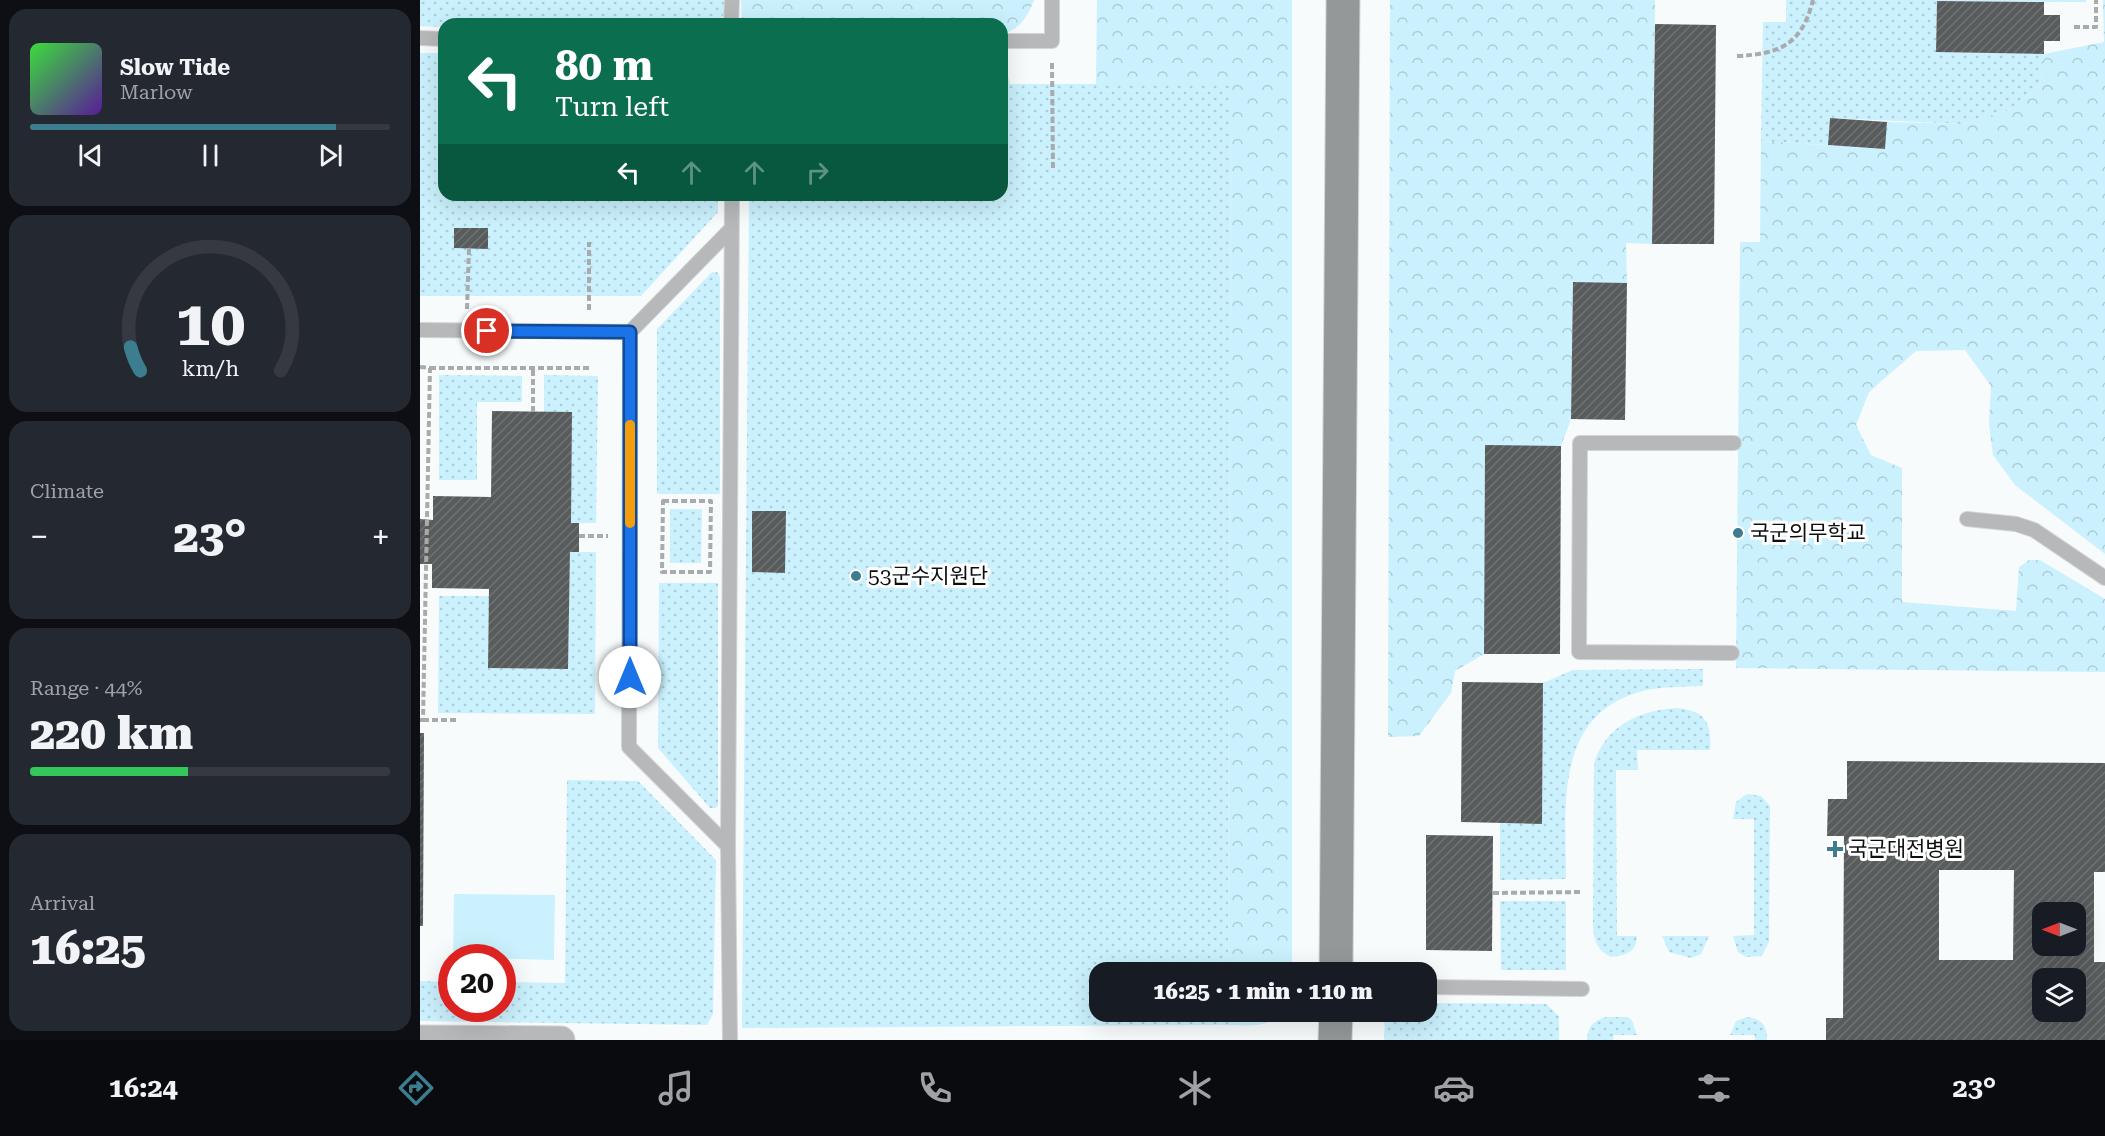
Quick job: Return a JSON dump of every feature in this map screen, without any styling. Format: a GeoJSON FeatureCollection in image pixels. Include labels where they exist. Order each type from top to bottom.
{"type":"FeatureCollection","features":[{"type":"Feature","properties":{"kind":"street"},"geometry":{"type":"LineString","coordinates":[[1336,962],[1343,0]]}},
{"type":"Feature","properties":{"kind":"street"},"geometry":{"type":"LineString","coordinates":[[1335,1040],[1336,1022]]}},
{"type":"Feature","properties":{"kind":"street"},"geometry":{"type":"LineString","coordinates":[[420,1039],[561,1040]]}},
{"type":"Feature","properties":{"kind":"lane"},"geometry":{"type":"LineString","coordinates":[[731,18],[732,0]]}},
{"type":"Feature","properties":{"kind":"lane"},"geometry":{"type":"LineString","coordinates":[[1008,41],[1052,41],[1052,0]]}},
{"type":"Feature","properties":{"kind":"lane"},"geometry":{"type":"LineString","coordinates":[[420,38],[438,39]]}},
{"type":"Feature","properties":{"kind":"lane"},"geometry":{"type":"LineString","coordinates":[[730,1040],[728,846],[732,201]]}},
{"type":"Feature","properties":{"kind":"lane"},"geometry":{"type":"LineString","coordinates":[[728,846],[630,747],[630,332],[732,228]]}},
{"type":"Feature","properties":{"kind":"lane"},"geometry":{"type":"LineString","coordinates":[[420,330],[630,332]]}},
{"type":"Feature","properties":{"kind":"lane"},"geometry":{"type":"LineString","coordinates":[[1732,653],[1579,652],[1580,442],[1734,443]]}},
{"type":"Feature","properties":{"kind":"lane"},"geometry":{"type":"LineString","coordinates":[[1968,519],[2016,524],[2034,530],[2105,578]]}},
{"type":"Feature","properties":{"kind":"lane"},"geometry":{"type":"LineString","coordinates":[[1437,987],[1582,989]]}},
{"type":"Feature","properties":{"kind":"path"},"geometry":{"type":"LineString","coordinates":[[1737,56],[1771,52],[1794,40],[1808,17],[1813,0]]}},
{"type":"Feature","properties":{"kind":"path"},"geometry":{"type":"LineString","coordinates":[[2074,27],[2097,27],[2096,0]]}},
{"type":"Feature","properties":{"kind":"path"},"geometry":{"type":"LineString","coordinates":[[1052,41],[1053,171]]}},
{"type":"Feature","properties":{"kind":"path"},"geometry":{"type":"LineString","coordinates":[[589,242],[589,332]]}},
{"type":"Feature","properties":{"kind":"path"},"geometry":{"type":"LineString","coordinates":[[467,331],[469,249]]}},
{"type":"Feature","properties":{"kind":"path"},"geometry":{"type":"LineString","coordinates":[[420,367],[591,368]]}},
{"type":"Feature","properties":{"kind":"path"},"geometry":{"type":"LineString","coordinates":[[430,368],[422,720],[458,720]]}},
{"type":"Feature","properties":{"kind":"path"},"geometry":{"type":"LineString","coordinates":[[533,368],[533,412]]}},
{"type":"Feature","properties":{"kind":"path"},"geometry":{"type":"LineString","coordinates":[[663,501],[711,501],[710,573],[662,572],[663,501]]}},
{"type":"Feature","properties":{"kind":"path"},"geometry":{"type":"LineString","coordinates":[[1493,892],[1582,892]]}},
{"type":"Feature","properties":{"kind":"green space"},"geometry":{"type":"Polygon","coordinates":[[[420,0],[724,0],[722,18],[438,18],[438,27],[420,26],[420,0]]]}},
{"type":"Feature","properties":{"kind":"green space"},"geometry":{"type":"Polygon","coordinates":[[[741,0],[1034,0],[1022,22],[1008,32],[1008,18],[742,18],[741,0]]]}},
{"type":"Feature","properties":{"kind":"green space"},"geometry":{"type":"Polygon","coordinates":[[[1097,0],[1292,0],[1292,962],[1228,962],[1231,84],[1096,84],[1097,0]]]}},
{"type":"Feature","properties":{"kind":"green space"},"geometry":{"type":"Polygon","coordinates":[[[1390,0],[1655,0],[1652,244],[1626,243],[1627,283],[1573,282],[1571,419],[1561,446],[1485,446],[1484,654],[1455,671],[1451,693],[1419,736],[1388,737],[1390,0]]]}},
{"type":"Feature","properties":{"kind":"green space"},"geometry":{"type":"Polygon","coordinates":[[[1786,0],[2086,0],[2086,2],[1937,1],[1936,52],[2044,54],[2040,86],[2009,110],[1963,124],[1830,118],[1828,145],[1761,141],[1763,22],[1786,22],[1786,0]]]}},
{"type":"Feature","properties":{"kind":"green space"},"geometry":{"type":"Polygon","coordinates":[[[2103,0],[2105,0],[2105,554],[2015,485],[1993,455],[1989,424],[1991,386],[1965,350],[1916,351],[1869,392],[1856,425],[1871,455],[1902,468],[1902,602],[2016,611],[2019,567],[2029,560],[2040,560],[2105,599],[2105,672],[1736,668],[1740,242],[1760,242],[1761,141],[1885,149],[1887,122],[1963,124],[2009,110],[2040,86],[2044,54],[2104,42],[2103,0]]]}},
{"type":"Feature","properties":{"kind":"green space"},"geometry":{"type":"Polygon","coordinates":[[[420,53],[438,53],[438,201],[718,201],[718,212],[641,296],[420,296],[420,53]]]}},
{"type":"Feature","properties":{"kind":"green space"},"geometry":{"type":"Polygon","coordinates":[[[1008,76],[1010,84],[1231,84],[1228,962],[1089,962],[1089,1022],[1228,1022],[1228,1025],[742,1028],[749,201],[1008,201],[1008,76]]]}},
{"type":"Feature","properties":{"kind":"green space"},"geometry":{"type":"Polygon","coordinates":[[[712,272],[717,272],[720,277],[720,494],[657,494],[657,329],[712,272]]]}},
{"type":"Feature","properties":{"kind":"green space"},"geometry":{"type":"Polygon","coordinates":[[[439,375],[522,376],[522,402],[477,402],[477,480],[439,480],[439,375]]]}},
{"type":"Feature","properties":{"kind":"green space"},"geometry":{"type":"Polygon","coordinates":[[[544,375],[598,376],[596,523],[571,523],[544,412],[544,375]]]}},
{"type":"Feature","properties":{"kind":"green space"},"geometry":{"type":"Polygon","coordinates":[[[670,509],[702,509],[701,563],[670,563],[670,509]]]}},
{"type":"Feature","properties":{"kind":"green space"},"geometry":{"type":"Polygon","coordinates":[[[570,552],[596,552],[595,714],[438,713],[439,596],[489,596],[488,668],[568,669],[570,552]]]}},
{"type":"Feature","properties":{"kind":"green space"},"geometry":{"type":"Polygon","coordinates":[[[659,583],[718,583],[718,806],[716,808],[710,808],[658,748],[659,583]]]}},
{"type":"Feature","properties":{"kind":"green space"},"geometry":{"type":"Polygon","coordinates":[[[1703,669],[1703,686],[1639,692],[1611,704],[1591,722],[1578,744],[1570,769],[1566,796],[1566,879],[1500,880],[1500,823],[1542,823],[1543,683],[1573,670],[1703,669]]]}},
{"type":"Feature","properties":{"kind":"green space"},"geometry":{"type":"Polygon","coordinates":[[[1677,708],[1694,712],[1705,720],[1710,732],[1710,750],[1637,750],[1638,770],[1616,770],[1617,936],[1637,936],[1632,950],[1611,957],[1598,946],[1593,929],[1594,763],[1607,739],[1626,722],[1650,712],[1677,708]]]}},
{"type":"Feature","properties":{"kind":"green space"},"geometry":{"type":"Polygon","coordinates":[[[567,780],[638,781],[716,860],[713,1014],[707,1025],[492,1022],[516,1022],[516,982],[565,983],[567,780]]]}},
{"type":"Feature","properties":{"kind":"green space"},"geometry":{"type":"Polygon","coordinates":[[[1747,794],[1761,796],[1770,806],[1769,942],[1762,956],[1746,957],[1738,952],[1733,936],[1754,935],[1754,819],[1733,819],[1736,802],[1747,794]]]}},
{"type":"Feature","properties":{"kind":"green space"},"geometry":{"type":"Polygon","coordinates":[[[454,894],[555,895],[554,960],[516,959],[516,944],[453,944],[454,894]]]}},
{"type":"Feature","properties":{"kind":"green space"},"geometry":{"type":"Polygon","coordinates":[[[1500,901],[1566,901],[1566,970],[1501,970],[1500,901]]]}},
{"type":"Feature","properties":{"kind":"green space"},"geometry":{"type":"Polygon","coordinates":[[[1662,936],[1709,936],[1701,954],[1691,958],[1669,952],[1662,936]]]}},
{"type":"Feature","properties":{"kind":"green space"},"geometry":{"type":"Polygon","coordinates":[[[420,981],[438,982],[438,1021],[420,1021],[420,981]]]}},
{"type":"Feature","properties":{"kind":"green space"},"geometry":{"type":"Polygon","coordinates":[[[1437,1003],[1546,1004],[1559,1016],[1559,1040],[1384,1040],[1385,1022],[1437,1022],[1437,1003]]]}},
{"type":"Feature","properties":{"kind":"green space"},"geometry":{"type":"Polygon","coordinates":[[[1606,1017],[1627,1017],[1632,1020],[1637,1035],[1614,1035],[1613,1040],[1587,1040],[1592,1025],[1606,1017]]]}},
{"type":"Feature","properties":{"kind":"green space"},"geometry":{"type":"Polygon","coordinates":[[[1747,1017],[1763,1024],[1767,1040],[1755,1040],[1755,1035],[1730,1035],[1736,1021],[1747,1017]]]}},
{"type":"Feature","properties":{"kind":"green space"},"geometry":{"type":"Polygon","coordinates":[[[1228,1022],[1268,1022],[1258,1025],[1228,1025],[1228,1022]]]}},
{"type":"Feature","properties":{"kind":"building"},"geometry":{"type":"Polygon","coordinates":[[[1937,1],[2044,2],[2044,15],[2060,15],[2060,41],[2044,41],[2044,54],[1936,52],[1937,1]]]}},
{"type":"Feature","properties":{"kind":"building"},"geometry":{"type":"Polygon","coordinates":[[[1655,24],[1716,25],[1714,244],[1652,244],[1655,24]]]}},
{"type":"Feature","properties":{"kind":"building"},"geometry":{"type":"Polygon","coordinates":[[[1830,118],[1887,122],[1885,149],[1828,145],[1830,118]]]}},
{"type":"Feature","properties":{"kind":"building"},"geometry":{"type":"Polygon","coordinates":[[[454,228],[488,228],[488,249],[454,248],[454,228]]]}},
{"type":"Feature","properties":{"kind":"building"},"geometry":{"type":"Polygon","coordinates":[[[1573,282],[1627,283],[1625,420],[1571,419],[1573,282]]]}},
{"type":"Feature","properties":{"kind":"building"},"geometry":{"type":"Polygon","coordinates":[[[492,411],[572,412],[571,523],[579,523],[579,552],[570,552],[568,669],[488,668],[489,589],[432,588],[432,564],[420,564],[420,519],[433,520],[433,496],[491,497],[492,411]]]}},
{"type":"Feature","properties":{"kind":"building"},"geometry":{"type":"Polygon","coordinates":[[[1485,445],[1561,446],[1560,654],[1484,654],[1485,445]]]}},
{"type":"Feature","properties":{"kind":"building"},"geometry":{"type":"Polygon","coordinates":[[[752,511],[786,511],[785,573],[752,572],[752,511]]]}},
{"type":"Feature","properties":{"kind":"building"},"geometry":{"type":"Polygon","coordinates":[[[1462,682],[1543,683],[1542,824],[1461,822],[1462,682]]]}},
{"type":"Feature","properties":{"kind":"building"},"geometry":{"type":"Polygon","coordinates":[[[420,733],[424,733],[423,926],[420,926],[420,733]]]}},
{"type":"Feature","properties":{"kind":"building"},"geometry":{"type":"Polygon","coordinates":[[[1847,761],[2105,763],[2105,872],[2094,872],[2094,962],[2105,962],[2105,1040],[1826,1040],[1826,1018],[1843,1018],[1844,836],[1827,836],[1828,799],[1847,799],[1847,761]],[[1939,870],[1939,960],[2013,960],[2014,870],[1939,870]]]}},
{"type":"Feature","properties":{"kind":"building"},"geometry":{"type":"Polygon","coordinates":[[[1426,835],[1493,836],[1492,951],[1426,950],[1426,835]]]}},
{"type":"Feature","properties":{"kind":"slow traffic"},"geometry":{"type":"LineString","coordinates":[[630,425],[630,523]]}},
{"type":"Feature","properties":{"kind":"place","name":"국군의무학교"},"geometry":{"type":"Point","coordinates":[1738,533]}},
{"type":"Feature","properties":{"kind":"place","name":"53군수지원단"},"geometry":{"type":"Point","coordinates":[856,576]}},
{"type":"Feature","properties":{"kind":"place","name":"국군대전병원"},"geometry":{"type":"Point","coordinates":[1835,849]}},
{"type":"Feature","properties":{"kind":"route"},"geometry":{"type":"LineString","coordinates":[[487,331],[630,332],[630,677]]}}]}
